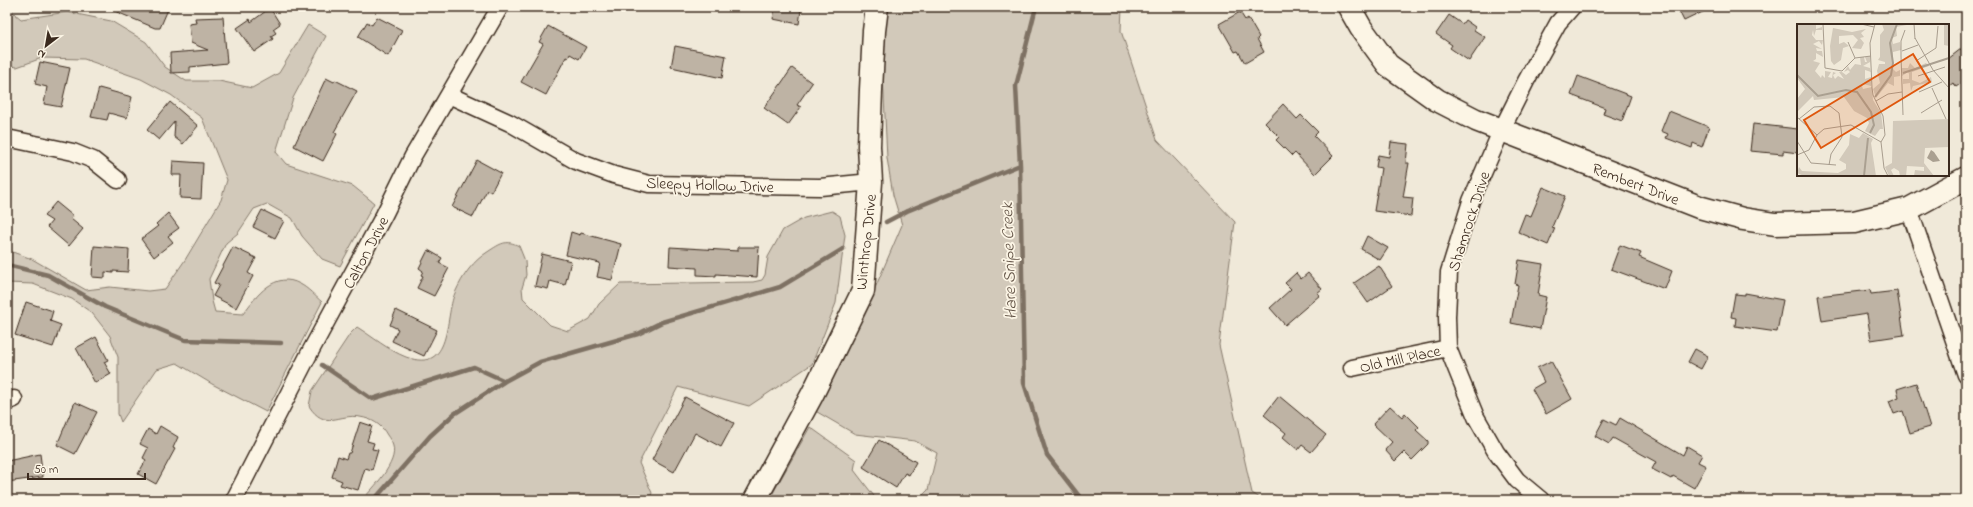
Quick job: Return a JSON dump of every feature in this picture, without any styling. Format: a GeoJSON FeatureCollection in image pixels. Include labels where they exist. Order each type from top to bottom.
{"type":"FeatureCollection","features":[{"type":"Feature","properties":{"kind":"street","name":"Calton Drive"},"geometry":{"type":"LineString","coordinates":[[234,500],[309,354],[384,215],[413,156],[449,96],[477,44],[500,7]]}},
{"type":"Feature","properties":{"kind":"street","name":"Winthrop Drive"},"geometry":{"type":"LineString","coordinates":[[755,500],[812,395],[863,291],[871,182],[871,90],[874,31],[877,7]]}},
{"type":"Feature","properties":{"kind":"street","name":"Rembert Drive"},"geometry":{"type":"LineString","coordinates":[[1349,7],[1360,28],[1388,65],[1437,100],[1476,120],[1699,207],[1743,219],[1775,224],[1830,224],[1854,222],[1909,209],[1966,178]]}},
{"type":"Feature","properties":{"kind":"street","name":"Shamrock Drive"},"geometry":{"type":"LineString","coordinates":[[1541,500],[1517,480],[1496,452],[1476,417],[1448,348],[1447,317],[1449,272],[1471,201],[1502,129],[1526,81],[1558,23],[1572,7]]}},
{"type":"Feature","properties":{"kind":"street","name":"Sleepy Hollow Drive"},"geometry":{"type":"LineString","coordinates":[[449,96],[510,123],[576,161],[614,175],[649,184],[820,187],[871,182]]}},
{"type":"Feature","properties":{"kind":"street"},"geometry":{"type":"LineString","coordinates":[[7,138],[73,152],[93,160],[118,180]]}},
{"type":"Feature","properties":{"kind":"street"},"geometry":{"type":"LineString","coordinates":[[1909,209],[1966,375]]}},
{"type":"Feature","properties":{"kind":"street","name":"Old Mill Place"},"geometry":{"type":"LineString","coordinates":[[1352,368],[1448,348]]}},
{"type":"Feature","properties":{"kind":"shaded area"},"geometry":{"type":"Polygon","coordinates":[[[7,7],[21,19],[67,12],[111,21],[146,42],[165,67],[186,81],[219,81],[252,88],[279,73],[308,25],[326,36],[293,98],[276,152],[286,164],[353,186],[374,203],[340,266],[322,259],[302,236],[292,218],[267,204],[254,209],[238,233],[226,243],[209,279],[215,312],[243,314],[260,293],[267,287],[282,280],[300,284],[322,302],[266,412],[212,384],[177,363],[157,369],[121,422],[118,414],[118,357],[110,336],[92,313],[72,299],[33,284],[7,283],[7,250],[32,259],[86,290],[110,287],[148,291],[165,289],[185,260],[221,200],[227,180],[202,118],[171,95],[141,79],[84,59],[42,58],[17,67],[7,65],[7,7]]]}},
{"type":"Feature","properties":{"kind":"shaded area"},"geometry":{"type":"Polygon","coordinates":[[[887,7],[1122,7],[1121,31],[1157,140],[1235,222],[1219,345],[1252,493],[1263,500],[918,500],[928,490],[937,453],[915,441],[855,434],[812,409],[861,321],[902,225],[893,195],[887,158],[881,34],[887,7]]]}},
{"type":"Feature","properties":{"kind":"shaded area"},"geometry":{"type":"Polygon","coordinates":[[[832,211],[840,216],[845,235],[836,303],[812,364],[749,406],[678,387],[639,463],[652,493],[649,500],[362,500],[384,475],[392,460],[394,453],[393,446],[385,431],[372,421],[360,417],[352,416],[333,419],[321,418],[309,406],[312,391],[350,334],[357,327],[387,347],[406,357],[421,360],[432,358],[439,351],[444,341],[455,293],[461,280],[478,259],[500,244],[510,243],[519,246],[525,261],[526,275],[522,288],[523,298],[550,325],[568,331],[590,319],[599,304],[620,284],[753,282],[762,280],[765,275],[768,257],[783,230],[804,218],[832,211]]]}},
{"type":"Feature","properties":{"kind":"shaded area"},"geometry":{"type":"Polygon","coordinates":[[[810,427],[856,460],[854,470],[877,500],[769,500],[810,427]]]}},
{"type":"Feature","properties":{"kind":"building"},"geometry":{"type":"Polygon","coordinates":[[[105,7],[169,7],[160,28],[155,28],[105,7]]]}},
{"type":"Feature","properties":{"kind":"building"},"geometry":{"type":"Polygon","coordinates":[[[775,7],[797,7],[797,9],[801,10],[799,24],[773,19],[775,7]]]}},
{"type":"Feature","properties":{"kind":"building"},"geometry":{"type":"Polygon","coordinates":[[[1677,7],[1713,7],[1684,21],[1677,7]]]}},
{"type":"Feature","properties":{"kind":"building"},"geometry":{"type":"Polygon","coordinates":[[[270,8],[280,24],[273,29],[276,33],[271,36],[273,39],[254,52],[237,28],[250,19],[251,22],[270,8]]]}},
{"type":"Feature","properties":{"kind":"building"},"geometry":{"type":"Polygon","coordinates":[[[1240,12],[1245,20],[1248,18],[1259,37],[1257,39],[1264,52],[1245,63],[1238,51],[1235,52],[1219,24],[1240,12]]]}},
{"type":"Feature","properties":{"kind":"building"},"geometry":{"type":"Polygon","coordinates":[[[1449,15],[1462,24],[1465,20],[1475,27],[1474,30],[1485,37],[1469,61],[1450,48],[1452,45],[1436,34],[1449,15]]]}},
{"type":"Feature","properties":{"kind":"building"},"geometry":{"type":"Polygon","coordinates":[[[223,17],[227,63],[190,67],[190,72],[171,73],[170,53],[208,50],[191,43],[189,24],[196,23],[195,18],[223,17]]]}},
{"type":"Feature","properties":{"kind":"building"},"geometry":{"type":"Polygon","coordinates":[[[377,17],[402,30],[388,56],[358,37],[367,22],[372,25],[377,17]]]}},
{"type":"Feature","properties":{"kind":"building"},"geometry":{"type":"Polygon","coordinates":[[[548,26],[586,47],[579,59],[570,54],[568,58],[566,57],[546,95],[521,82],[543,44],[539,42],[548,26]]]}},
{"type":"Feature","properties":{"kind":"building"},"geometry":{"type":"Polygon","coordinates":[[[1966,45],[1966,80],[1956,87],[1953,83],[1949,86],[1949,58],[1966,45]]]}},
{"type":"Feature","properties":{"kind":"building"},"geometry":{"type":"Polygon","coordinates":[[[675,46],[726,56],[722,78],[671,67],[675,46]]]}},
{"type":"Feature","properties":{"kind":"building"},"geometry":{"type":"Polygon","coordinates":[[[40,62],[70,68],[61,107],[44,104],[47,87],[35,84],[40,62]]]}},
{"type":"Feature","properties":{"kind":"building"},"geometry":{"type":"Polygon","coordinates":[[[792,68],[812,83],[797,105],[801,107],[788,125],[764,108],[792,68]]]}},
{"type":"Feature","properties":{"kind":"building"},"geometry":{"type":"Polygon","coordinates":[[[1578,76],[1631,96],[1622,121],[1603,114],[1605,108],[1571,95],[1578,76]]]}},
{"type":"Feature","properties":{"kind":"building"},"geometry":{"type":"Polygon","coordinates":[[[326,78],[334,82],[335,80],[357,91],[334,132],[337,134],[323,161],[294,146],[326,78]]]}},
{"type":"Feature","properties":{"kind":"building"},"geometry":{"type":"Polygon","coordinates":[[[99,88],[132,97],[127,118],[109,113],[107,120],[91,117],[99,88]]]}},
{"type":"Feature","properties":{"kind":"building"},"geometry":{"type":"Polygon","coordinates":[[[170,102],[198,126],[183,144],[174,137],[175,121],[159,140],[147,130],[170,102]]]}},
{"type":"Feature","properties":{"kind":"building"},"geometry":{"type":"Polygon","coordinates":[[[1283,104],[1297,119],[1301,115],[1318,132],[1314,136],[1333,156],[1315,174],[1295,153],[1292,156],[1276,140],[1279,137],[1265,123],[1283,104]]]}},
{"type":"Feature","properties":{"kind":"building"},"geometry":{"type":"Polygon","coordinates":[[[1669,111],[1709,127],[1702,147],[1693,143],[1692,148],[1666,138],[1668,134],[1661,131],[1669,111]]]}},
{"type":"Feature","properties":{"kind":"building"},"geometry":{"type":"Polygon","coordinates":[[[1753,124],[1797,129],[1797,153],[1783,151],[1783,154],[1750,151],[1753,124]]]}},
{"type":"Feature","properties":{"kind":"building"},"geometry":{"type":"Polygon","coordinates":[[[1391,142],[1408,144],[1406,163],[1409,163],[1403,197],[1413,198],[1411,216],[1374,211],[1381,168],[1376,167],[1378,155],[1389,157],[1391,142]]]}},
{"type":"Feature","properties":{"kind":"building"},"geometry":{"type":"Polygon","coordinates":[[[477,160],[501,173],[491,192],[487,190],[473,217],[452,207],[477,160]]]}},
{"type":"Feature","properties":{"kind":"building"},"geometry":{"type":"Polygon","coordinates":[[[173,161],[203,163],[201,199],[180,198],[181,175],[172,175],[173,161]]]}},
{"type":"Feature","properties":{"kind":"building"},"geometry":{"type":"Polygon","coordinates":[[[1543,187],[1565,196],[1552,227],[1555,228],[1548,245],[1518,232],[1525,214],[1531,216],[1543,187]]]}},
{"type":"Feature","properties":{"kind":"building"},"geometry":{"type":"Polygon","coordinates":[[[56,202],[73,216],[71,219],[83,229],[69,246],[47,227],[52,221],[44,216],[56,202]]]}},
{"type":"Feature","properties":{"kind":"building"},"geometry":{"type":"Polygon","coordinates":[[[262,210],[284,221],[275,238],[253,227],[262,210]]]}},
{"type":"Feature","properties":{"kind":"building"},"geometry":{"type":"Polygon","coordinates":[[[168,213],[179,228],[168,236],[173,242],[154,257],[141,239],[158,226],[156,224],[168,213]]]}},
{"type":"Feature","properties":{"kind":"building"},"geometry":{"type":"Polygon","coordinates":[[[571,232],[580,235],[581,233],[621,244],[612,280],[597,277],[600,263],[566,255],[571,232]]]}},
{"type":"Feature","properties":{"kind":"building"},"geometry":{"type":"Polygon","coordinates":[[[1367,236],[1388,248],[1380,260],[1361,249],[1367,236]]]}},
{"type":"Feature","properties":{"kind":"building"},"geometry":{"type":"Polygon","coordinates":[[[1620,245],[1641,253],[1639,257],[1672,271],[1665,289],[1611,269],[1620,245]]]}},
{"type":"Feature","properties":{"kind":"building"},"geometry":{"type":"Polygon","coordinates":[[[94,246],[129,249],[128,272],[105,272],[105,278],[92,277],[94,246]]]}},
{"type":"Feature","properties":{"kind":"building"},"geometry":{"type":"Polygon","coordinates":[[[233,247],[256,258],[248,273],[253,276],[236,308],[213,296],[219,285],[214,283],[233,247]]]}},
{"type":"Feature","properties":{"kind":"building"},"geometry":{"type":"Polygon","coordinates":[[[670,247],[738,251],[738,247],[759,247],[757,277],[716,274],[716,276],[697,275],[697,268],[669,266],[670,247]]]}},
{"type":"Feature","properties":{"kind":"building"},"geometry":{"type":"Polygon","coordinates":[[[428,250],[442,258],[439,263],[449,268],[434,296],[417,288],[423,276],[421,275],[423,271],[419,268],[428,250]]]}},
{"type":"Feature","properties":{"kind":"building"},"geometry":{"type":"Polygon","coordinates":[[[542,254],[571,261],[565,285],[550,281],[548,289],[535,286],[542,254]]]}},
{"type":"Feature","properties":{"kind":"building"},"geometry":{"type":"Polygon","coordinates":[[[1519,260],[1543,264],[1538,295],[1546,297],[1540,329],[1511,323],[1518,285],[1515,284],[1519,260]]]}},
{"type":"Feature","properties":{"kind":"building"},"geometry":{"type":"Polygon","coordinates":[[[1379,266],[1392,286],[1368,303],[1354,283],[1379,266]]]}},
{"type":"Feature","properties":{"kind":"building"},"geometry":{"type":"Polygon","coordinates":[[[1296,273],[1301,279],[1308,273],[1322,289],[1317,293],[1320,295],[1285,325],[1270,308],[1291,289],[1285,283],[1296,273]]]}},
{"type":"Feature","properties":{"kind":"building"},"geometry":{"type":"Polygon","coordinates":[[[1870,290],[1871,294],[1897,291],[1904,335],[1871,340],[1867,314],[1822,321],[1818,296],[1870,290]]]}},
{"type":"Feature","properties":{"kind":"building"},"geometry":{"type":"Polygon","coordinates":[[[1745,293],[1783,300],[1777,332],[1735,326],[1736,318],[1731,317],[1735,294],[1745,295],[1745,293]]]}},
{"type":"Feature","properties":{"kind":"building"},"geometry":{"type":"Polygon","coordinates":[[[26,302],[53,311],[50,321],[61,325],[53,347],[15,335],[26,302]]]}},
{"type":"Feature","properties":{"kind":"building"},"geometry":{"type":"Polygon","coordinates":[[[396,310],[437,330],[424,356],[392,341],[398,329],[390,325],[396,310]]]}},
{"type":"Feature","properties":{"kind":"building"},"geometry":{"type":"Polygon","coordinates":[[[96,337],[108,360],[104,362],[111,374],[95,383],[76,348],[96,337]]]}},
{"type":"Feature","properties":{"kind":"building"},"geometry":{"type":"Polygon","coordinates":[[[1695,349],[1708,356],[1701,369],[1688,362],[1695,349]]]}},
{"type":"Feature","properties":{"kind":"building"},"geometry":{"type":"Polygon","coordinates":[[[1551,361],[1572,399],[1546,414],[1532,389],[1544,382],[1537,368],[1551,361]]]}},
{"type":"Feature","properties":{"kind":"building"},"geometry":{"type":"Polygon","coordinates":[[[1916,383],[1930,427],[1910,433],[1903,411],[1894,414],[1889,401],[1899,397],[1897,389],[1916,383]]]}},
{"type":"Feature","properties":{"kind":"building"},"geometry":{"type":"Polygon","coordinates":[[[1279,396],[1326,435],[1311,452],[1302,445],[1298,450],[1283,437],[1286,433],[1264,415],[1279,396]]]}},
{"type":"Feature","properties":{"kind":"building"},"geometry":{"type":"Polygon","coordinates":[[[685,397],[734,423],[721,447],[695,433],[674,472],[652,460],[685,397]]]}},
{"type":"Feature","properties":{"kind":"building"},"geometry":{"type":"Polygon","coordinates":[[[75,402],[97,412],[75,454],[57,445],[75,402]]]}},
{"type":"Feature","properties":{"kind":"building"},"geometry":{"type":"Polygon","coordinates":[[[1390,406],[1402,417],[1405,413],[1419,427],[1416,430],[1428,441],[1428,444],[1412,460],[1404,452],[1395,461],[1385,450],[1392,442],[1373,424],[1390,406]]]}},
{"type":"Feature","properties":{"kind":"building"},"geometry":{"type":"Polygon","coordinates":[[[1620,418],[1683,455],[1687,446],[1702,455],[1698,462],[1706,466],[1694,488],[1673,476],[1671,479],[1652,469],[1656,462],[1613,438],[1609,444],[1595,436],[1604,419],[1616,425],[1620,418]]]}},
{"type":"Feature","properties":{"kind":"building"},"geometry":{"type":"Polygon","coordinates":[[[360,422],[372,426],[367,441],[374,443],[372,449],[378,450],[372,470],[365,468],[358,490],[340,485],[342,481],[332,477],[338,456],[346,459],[348,453],[350,453],[360,422]]]}},
{"type":"Feature","properties":{"kind":"building"},"geometry":{"type":"Polygon","coordinates":[[[160,426],[178,437],[173,448],[175,449],[156,484],[138,474],[146,460],[143,458],[148,448],[140,444],[148,429],[156,434],[160,426]]]}},
{"type":"Feature","properties":{"kind":"building"},"geometry":{"type":"Polygon","coordinates":[[[879,440],[916,462],[909,475],[905,473],[896,488],[863,467],[879,440]]]}},
{"type":"Feature","properties":{"kind":"building"},"geometry":{"type":"Polygon","coordinates":[[[40,454],[43,477],[7,482],[7,461],[40,454]]]}},
{"type":"Feature","properties":{"kind":"waterway","name":"Hare Snipe Creek"},"geometry":{"type":"LineString","coordinates":[[1036,7],[1016,86],[1020,165],[1024,383],[1047,455],[1082,500]]}},
{"type":"Feature","properties":{"kind":"waterway"},"geometry":{"type":"LineString","coordinates":[[886,222],[907,211],[1020,165]]}},
{"type":"Feature","properties":{"kind":"waterway"},"geometry":{"type":"LineString","coordinates":[[374,500],[430,436],[454,414],[505,381],[540,362],[638,334],[662,322],[780,287],[843,249]]}},
{"type":"Feature","properties":{"kind":"waterway"},"geometry":{"type":"LineString","coordinates":[[7,265],[48,275],[105,307],[185,340],[281,343]]}},
{"type":"Feature","properties":{"kind":"waterway"},"geometry":{"type":"LineString","coordinates":[[322,365],[372,399],[474,367],[505,381]]}}]}
